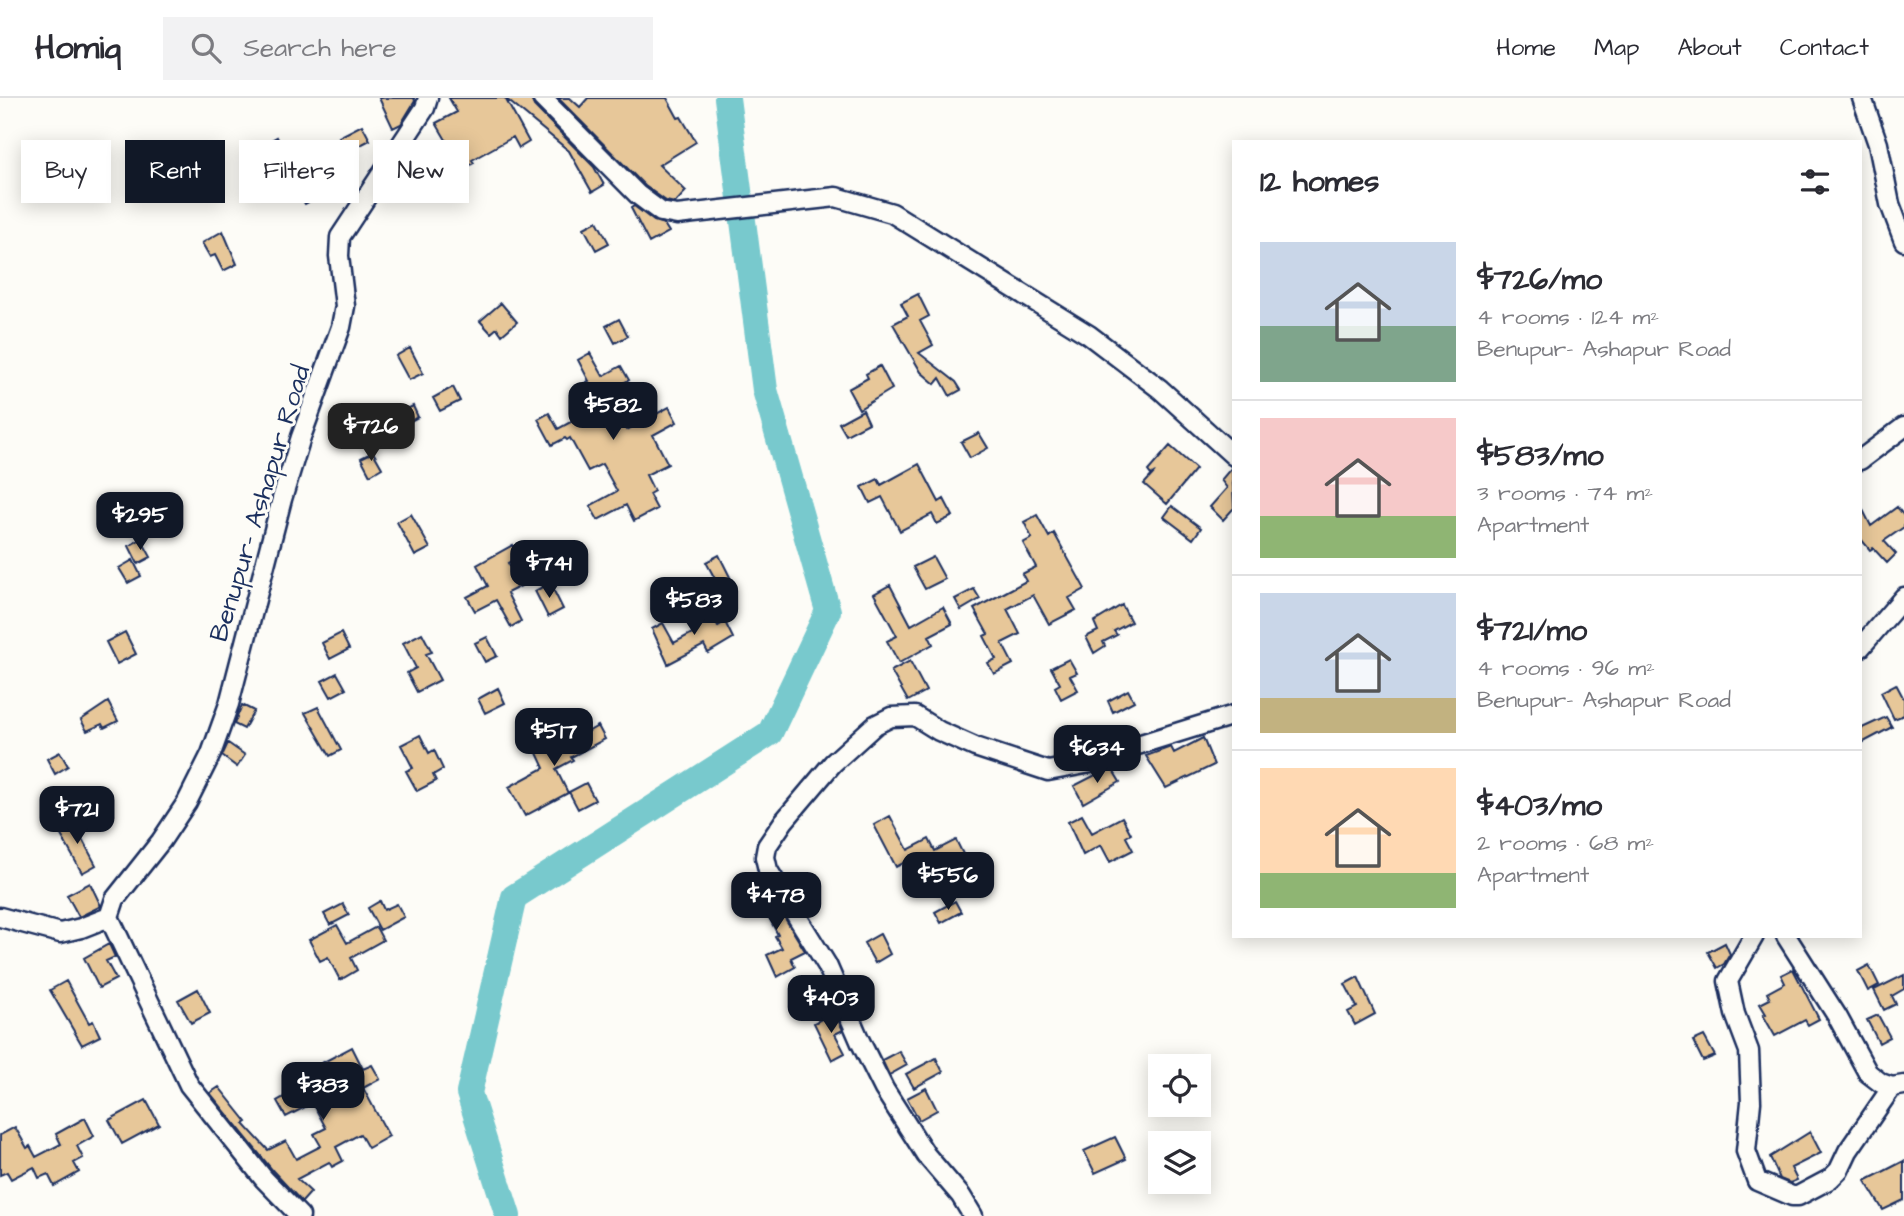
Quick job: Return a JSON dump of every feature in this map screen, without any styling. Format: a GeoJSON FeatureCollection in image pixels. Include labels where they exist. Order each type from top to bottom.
{"type":"FeatureCollection","features":[{"type":"Feature","properties":{"kind":"street","name":"Benupur- Ashapur Road"},"geometry":{"type":"LineString","coordinates":[[109,917],[116,899],[187,802],[211,754],[229,704],[293,462],[341,327],[345,306],[339,257],[340,237],[425,108],[428,98]]}},
{"type":"Feature","properties":{"kind":"street"},"geometry":{"type":"LineString","coordinates":[[542,98],[638,195],[661,212],[677,215],[836,197],[891,213],[1089,335],[1160,389],[1232,454]]}},
{"type":"Feature","properties":{"kind":"street"},"geometry":{"type":"LineString","coordinates":[[1862,98],[1878,144],[1890,204],[1904,241]]}},
{"type":"Feature","properties":{"kind":"street"},"geometry":{"type":"LineString","coordinates":[[1862,458],[1904,427]]}},
{"type":"Feature","properties":{"kind":"street"},"geometry":{"type":"LineString","coordinates":[[1862,646],[1904,597]]}},
{"type":"Feature","properties":{"kind":"street"},"geometry":{"type":"LineString","coordinates":[[973,1216],[961,1196],[926,1155],[884,1089],[827,965],[768,870],[765,857],[767,846],[784,821],[833,763],[875,725],[891,717],[915,716],[939,732],[975,747],[1048,771],[1091,763],[1131,747],[1232,716]]}},
{"type":"Feature","properties":{"kind":"street"},"geometry":{"type":"LineString","coordinates":[[0,917],[60,933],[109,917],[189,1085],[264,1179],[300,1216]]}},
{"type":"Feature","properties":{"kind":"street"},"geometry":{"type":"LineString","coordinates":[[1753,938],[1728,981],[1735,1014],[1749,1051],[1751,1102],[1746,1151],[1757,1181],[1798,1196],[1829,1179],[1839,1170],[1848,1151],[1898,1086],[1881,1083],[1868,1073],[1837,1016],[1787,938]]}},
{"type":"Feature","properties":{"kind":"building"},"geometry":{"type":"Polygon","coordinates":[[[379,98],[414,98],[415,101],[401,124],[393,128],[379,98]]]}},
{"type":"Feature","properties":{"kind":"building"},"geometry":{"type":"Polygon","coordinates":[[[449,98],[505,98],[529,142],[519,148],[513,137],[472,160],[474,163],[469,166],[469,140],[446,140],[436,123],[457,112],[449,98]]]}},
{"type":"Feature","properties":{"kind":"building"},"geometry":{"type":"Polygon","coordinates":[[[505,98],[531,98],[534,106],[594,167],[604,185],[592,192],[569,151],[505,98]]]}},
{"type":"Feature","properties":{"kind":"building"},"geometry":{"type":"Polygon","coordinates":[[[558,98],[570,98],[580,107],[588,98],[667,98],[696,142],[659,165],[686,191],[675,203],[666,201],[645,186],[558,98]]]}},
{"type":"Feature","properties":{"kind":"building"},"geometry":{"type":"Polygon","coordinates":[[[362,125],[370,140],[359,146],[359,140],[341,140],[339,137],[362,125]]]}},
{"type":"Feature","properties":{"kind":"building"},"geometry":{"type":"Polygon","coordinates":[[[634,206],[654,221],[664,224],[669,232],[649,243],[631,208],[634,206]]]}},
{"type":"Feature","properties":{"kind":"building"},"geometry":{"type":"Polygon","coordinates":[[[597,221],[609,243],[596,250],[584,228],[597,221]]]}},
{"type":"Feature","properties":{"kind":"building"},"geometry":{"type":"Polygon","coordinates":[[[223,231],[237,264],[223,271],[215,255],[210,257],[202,243],[223,231]]]}},
{"type":"Feature","properties":{"kind":"building"},"geometry":{"type":"Polygon","coordinates":[[[918,294],[929,316],[920,321],[933,345],[919,353],[956,382],[961,390],[950,396],[940,378],[935,384],[921,372],[893,324],[908,316],[901,303],[918,294]]]}},
{"type":"Feature","properties":{"kind":"building"},"geometry":{"type":"Polygon","coordinates":[[[501,303],[517,322],[502,335],[497,328],[491,333],[480,321],[501,303]]]}},
{"type":"Feature","properties":{"kind":"building"},"geometry":{"type":"Polygon","coordinates":[[[619,319],[628,336],[615,343],[606,326],[619,319]]]}},
{"type":"Feature","properties":{"kind":"building"},"geometry":{"type":"Polygon","coordinates":[[[410,348],[423,373],[409,380],[396,356],[410,348]]]}},
{"type":"Feature","properties":{"kind":"building"},"geometry":{"type":"Polygon","coordinates":[[[590,353],[603,376],[621,366],[629,380],[616,387],[619,394],[609,399],[627,430],[669,407],[677,422],[653,435],[668,464],[646,475],[654,491],[649,494],[657,509],[634,521],[626,505],[598,520],[590,506],[617,491],[602,464],[588,471],[570,438],[552,445],[538,419],[549,413],[558,429],[578,418],[571,405],[582,399],[575,388],[589,381],[578,360],[590,353]]]}},
{"type":"Feature","properties":{"kind":"building"},"geometry":{"type":"Polygon","coordinates":[[[880,366],[892,389],[859,409],[848,389],[868,378],[866,374],[880,366]]]}},
{"type":"Feature","properties":{"kind":"building"},"geometry":{"type":"Polygon","coordinates":[[[453,387],[460,401],[440,411],[433,398],[453,387]]]}},
{"type":"Feature","properties":{"kind":"building"},"geometry":{"type":"Polygon","coordinates":[[[413,406],[418,417],[386,434],[381,423],[413,406]]]}},
{"type":"Feature","properties":{"kind":"building"},"geometry":{"type":"Polygon","coordinates":[[[863,410],[869,423],[846,435],[839,423],[863,410]]]}},
{"type":"Feature","properties":{"kind":"building"},"geometry":{"type":"Polygon","coordinates":[[[979,433],[988,448],[970,458],[961,442],[979,433]]]}},
{"type":"Feature","properties":{"kind":"building"},"geometry":{"type":"Polygon","coordinates":[[[1170,446],[1196,469],[1167,504],[1144,484],[1155,472],[1151,475],[1148,471],[1170,446]]]}},
{"type":"Feature","properties":{"kind":"building"},"geometry":{"type":"Polygon","coordinates":[[[373,452],[382,468],[370,475],[361,458],[373,452]]]}},
{"type":"Feature","properties":{"kind":"building"},"geometry":{"type":"Polygon","coordinates":[[[919,464],[939,502],[944,499],[953,516],[937,524],[932,514],[900,531],[882,497],[870,503],[862,487],[878,479],[881,485],[919,464]]]}},
{"type":"Feature","properties":{"kind":"building"},"geometry":{"type":"Polygon","coordinates":[[[1232,467],[1232,510],[1223,520],[1210,507],[1227,488],[1221,480],[1232,467]]]}},
{"type":"Feature","properties":{"kind":"building"},"geometry":{"type":"Polygon","coordinates":[[[1172,506],[1201,528],[1193,539],[1164,517],[1172,506]]]}},
{"type":"Feature","properties":{"kind":"building"},"geometry":{"type":"Polygon","coordinates":[[[1897,507],[1904,516],[1904,527],[1884,541],[1896,554],[1887,563],[1873,548],[1870,550],[1862,540],[1862,508],[1871,526],[1897,507]]]}},
{"type":"Feature","properties":{"kind":"building"},"geometry":{"type":"Polygon","coordinates":[[[411,514],[430,548],[415,556],[397,522],[411,514]]]}},
{"type":"Feature","properties":{"kind":"building"},"geometry":{"type":"Polygon","coordinates":[[[1037,515],[1049,537],[1054,533],[1085,589],[1069,598],[1076,610],[1049,624],[1033,595],[1007,609],[1020,634],[1002,643],[1013,664],[994,674],[988,663],[996,659],[984,636],[988,634],[974,609],[1026,581],[1022,574],[1036,567],[1023,543],[1032,538],[1024,522],[1037,515]]]}},
{"type":"Feature","properties":{"kind":"building"},"geometry":{"type":"Polygon","coordinates":[[[141,539],[151,557],[138,564],[129,546],[141,539]]]}},
{"type":"Feature","properties":{"kind":"building"},"geometry":{"type":"Polygon","coordinates":[[[513,545],[519,557],[508,563],[521,586],[507,593],[521,621],[511,627],[496,600],[475,611],[467,597],[488,586],[477,565],[513,545]]]}},
{"type":"Feature","properties":{"kind":"building"},"geometry":{"type":"Polygon","coordinates":[[[719,555],[733,583],[721,590],[706,562],[719,555]]]}},
{"type":"Feature","properties":{"kind":"building"},"geometry":{"type":"Polygon","coordinates":[[[933,557],[945,579],[925,589],[913,567],[933,557]]]}},
{"type":"Feature","properties":{"kind":"building"},"geometry":{"type":"Polygon","coordinates":[[[133,560],[141,576],[128,583],[119,568],[133,560]]]}},
{"type":"Feature","properties":{"kind":"building"},"geometry":{"type":"Polygon","coordinates":[[[550,583],[563,609],[548,617],[535,591],[550,583]]]}},
{"type":"Feature","properties":{"kind":"building"},"geometry":{"type":"Polygon","coordinates":[[[890,585],[911,625],[943,607],[952,624],[929,636],[933,644],[899,663],[887,641],[897,636],[874,594],[890,585]]]}},
{"type":"Feature","properties":{"kind":"building"},"geometry":{"type":"Polygon","coordinates":[[[974,589],[980,599],[961,610],[955,599],[974,589]]]}},
{"type":"Feature","properties":{"kind":"building"},"geometry":{"type":"Polygon","coordinates":[[[1122,605],[1131,622],[1114,631],[1117,635],[1103,642],[1105,646],[1094,653],[1086,637],[1098,631],[1094,622],[1122,605]]]}},
{"type":"Feature","properties":{"kind":"building"},"geometry":{"type":"Polygon","coordinates":[[[709,608],[718,626],[725,622],[733,638],[708,653],[704,645],[668,664],[652,629],[663,623],[674,643],[698,630],[691,618],[709,608]]]}},
{"type":"Feature","properties":{"kind":"building"},"geometry":{"type":"Polygon","coordinates":[[[125,632],[136,654],[117,664],[106,642],[125,632]]]}},
{"type":"Feature","properties":{"kind":"building"},"geometry":{"type":"Polygon","coordinates":[[[341,633],[349,649],[330,659],[322,643],[341,633]]]}},
{"type":"Feature","properties":{"kind":"building"},"geometry":{"type":"Polygon","coordinates":[[[422,633],[432,652],[426,654],[440,680],[417,692],[407,673],[416,668],[403,643],[422,633]]]}},
{"type":"Feature","properties":{"kind":"building"},"geometry":{"type":"Polygon","coordinates":[[[487,637],[497,656],[485,662],[475,643],[487,637]]]}},
{"type":"Feature","properties":{"kind":"building"},"geometry":{"type":"Polygon","coordinates":[[[1069,659],[1077,673],[1070,676],[1078,690],[1061,699],[1055,687],[1060,684],[1051,668],[1069,659]]]}},
{"type":"Feature","properties":{"kind":"building"},"geometry":{"type":"Polygon","coordinates":[[[910,661],[926,691],[908,701],[891,671],[910,661]]]}},
{"type":"Feature","properties":{"kind":"building"},"geometry":{"type":"Polygon","coordinates":[[[337,673],[346,689],[331,697],[322,681],[337,673]]]}},
{"type":"Feature","properties":{"kind":"building"},"geometry":{"type":"Polygon","coordinates":[[[1896,684],[1904,699],[1904,715],[1894,719],[1881,692],[1896,684]]]}},
{"type":"Feature","properties":{"kind":"building"},"geometry":{"type":"Polygon","coordinates":[[[498,688],[505,703],[485,713],[478,699],[498,688]]]}},
{"type":"Feature","properties":{"kind":"building"},"geometry":{"type":"Polygon","coordinates":[[[1128,690],[1134,701],[1113,712],[1108,701],[1128,690]]]}},
{"type":"Feature","properties":{"kind":"building"},"geometry":{"type":"Polygon","coordinates":[[[108,702],[118,721],[104,728],[102,724],[87,731],[81,720],[108,702]]]}},
{"type":"Feature","properties":{"kind":"building"},"geometry":{"type":"Polygon","coordinates":[[[242,705],[254,711],[244,729],[234,724],[242,705]]]}},
{"type":"Feature","properties":{"kind":"building"},"geometry":{"type":"Polygon","coordinates":[[[318,707],[341,750],[330,756],[305,713],[318,707]]]}},
{"type":"Feature","properties":{"kind":"building"},"geometry":{"type":"Polygon","coordinates":[[[573,715],[584,734],[598,726],[605,739],[571,757],[573,760],[556,769],[568,793],[525,816],[509,787],[544,768],[537,753],[566,737],[559,723],[573,715]]]}},
{"type":"Feature","properties":{"kind":"building"},"geometry":{"type":"Polygon","coordinates":[[[1886,717],[1892,727],[1862,743],[1862,728],[1886,717]]]}},
{"type":"Feature","properties":{"kind":"building"},"geometry":{"type":"Polygon","coordinates":[[[420,735],[429,753],[434,750],[443,769],[433,775],[436,781],[417,791],[406,771],[413,768],[401,745],[420,735]]]}},
{"type":"Feature","properties":{"kind":"building"},"geometry":{"type":"Polygon","coordinates":[[[1203,738],[1214,765],[1166,788],[1146,756],[1171,747],[1174,753],[1203,738]]]}},
{"type":"Feature","properties":{"kind":"building"},"geometry":{"type":"Polygon","coordinates":[[[228,743],[245,755],[237,767],[222,756],[228,743]]]}},
{"type":"Feature","properties":{"kind":"building"},"geometry":{"type":"Polygon","coordinates":[[[60,752],[68,766],[55,774],[47,759],[60,752]]]}},
{"type":"Feature","properties":{"kind":"building"},"geometry":{"type":"Polygon","coordinates":[[[1111,767],[1120,782],[1083,803],[1074,786],[1111,767]]]}},
{"type":"Feature","properties":{"kind":"building"},"geometry":{"type":"Polygon","coordinates":[[[586,783],[595,800],[578,809],[569,792],[586,783]]]}},
{"type":"Feature","properties":{"kind":"building"},"geometry":{"type":"Polygon","coordinates":[[[1082,815],[1092,833],[1122,817],[1131,834],[1126,837],[1133,850],[1110,862],[1101,845],[1083,855],[1068,822],[1082,815]]]}},
{"type":"Feature","properties":{"kind":"building"},"geometry":{"type":"Polygon","coordinates":[[[890,816],[908,850],[929,839],[935,851],[956,840],[969,866],[923,890],[907,861],[896,867],[874,825],[890,816]]]}},
{"type":"Feature","properties":{"kind":"building"},"geometry":{"type":"Polygon","coordinates":[[[72,820],[96,865],[82,873],[57,828],[72,820]]]}},
{"type":"Feature","properties":{"kind":"building"},"geometry":{"type":"Polygon","coordinates":[[[90,883],[101,906],[79,917],[67,895],[90,883]]]}},
{"type":"Feature","properties":{"kind":"building"},"geometry":{"type":"Polygon","coordinates":[[[750,889],[756,899],[769,892],[805,951],[791,958],[795,967],[777,977],[767,955],[782,948],[764,908],[751,915],[740,894],[750,889]]]}},
{"type":"Feature","properties":{"kind":"building"},"geometry":{"type":"Polygon","coordinates":[[[380,901],[384,910],[397,904],[404,917],[380,930],[368,908],[380,901]]]}},
{"type":"Feature","properties":{"kind":"building"},"geometry":{"type":"Polygon","coordinates":[[[955,901],[961,912],[941,923],[935,912],[955,901]]]}},
{"type":"Feature","properties":{"kind":"building"},"geometry":{"type":"Polygon","coordinates":[[[343,904],[349,915],[330,925],[324,914],[343,904]]]}},
{"type":"Feature","properties":{"kind":"building"},"geometry":{"type":"Polygon","coordinates":[[[337,925],[347,943],[376,927],[383,940],[351,958],[357,970],[340,980],[328,957],[320,961],[309,940],[337,925]]]}},
{"type":"Feature","properties":{"kind":"building"},"geometry":{"type":"Polygon","coordinates":[[[880,934],[890,954],[875,963],[864,943],[880,934]]]}},
{"type":"Feature","properties":{"kind":"building"},"geometry":{"type":"Polygon","coordinates":[[[1725,943],[1730,954],[1724,964],[1717,968],[1708,952],[1725,943]]]}},
{"type":"Feature","properties":{"kind":"building"},"geometry":{"type":"Polygon","coordinates":[[[109,944],[115,957],[106,961],[116,979],[99,988],[84,958],[109,944]]]}},
{"type":"Feature","properties":{"kind":"building"},"geometry":{"type":"Polygon","coordinates":[[[1869,965],[1879,985],[1868,991],[1858,971],[1869,965]]]}},
{"type":"Feature","properties":{"kind":"building"},"geometry":{"type":"Polygon","coordinates":[[[1793,969],[1819,1019],[1808,1025],[1805,1020],[1775,1036],[1760,1004],[1770,999],[1767,993],[1785,983],[1781,975],[1793,969]]]}},
{"type":"Feature","properties":{"kind":"building"},"geometry":{"type":"Polygon","coordinates":[[[1904,975],[1904,989],[1892,996],[1896,1004],[1884,1010],[1874,990],[1904,975]]]}},
{"type":"Feature","properties":{"kind":"building"},"geometry":{"type":"Polygon","coordinates":[[[1358,977],[1375,1014],[1355,1025],[1348,1012],[1357,1007],[1345,984],[1358,977]]]}},
{"type":"Feature","properties":{"kind":"building"},"geometry":{"type":"Polygon","coordinates":[[[66,981],[89,1023],[93,1021],[100,1036],[82,1045],[50,990],[66,981]]]}},
{"type":"Feature","properties":{"kind":"building"},"geometry":{"type":"Polygon","coordinates":[[[198,989],[210,1013],[191,1023],[178,1000],[198,989]]]}},
{"type":"Feature","properties":{"kind":"building"},"geometry":{"type":"Polygon","coordinates":[[[834,1012],[843,1030],[835,1034],[845,1053],[832,1060],[814,1023],[834,1012]]]}},
{"type":"Feature","properties":{"kind":"building"},"geometry":{"type":"Polygon","coordinates":[[[1878,1015],[1890,1037],[1879,1043],[1867,1020],[1878,1015]]]}},
{"type":"Feature","properties":{"kind":"building"},"geometry":{"type":"Polygon","coordinates":[[[1704,1036],[1715,1056],[1703,1061],[1693,1041],[1704,1036]]]}},
{"type":"Feature","properties":{"kind":"building"},"geometry":{"type":"Polygon","coordinates":[[[352,1047],[363,1069],[372,1065],[380,1079],[363,1088],[389,1136],[368,1148],[360,1134],[336,1147],[343,1161],[332,1167],[329,1162],[297,1179],[311,1192],[302,1202],[273,1171],[210,1093],[219,1087],[247,1122],[244,1124],[268,1150],[286,1141],[296,1159],[321,1146],[314,1134],[326,1128],[312,1102],[334,1090],[320,1064],[352,1047]]]}},
{"type":"Feature","properties":{"kind":"building"},"geometry":{"type":"Polygon","coordinates":[[[899,1051],[907,1065],[889,1075],[882,1060],[899,1051]]]}},
{"type":"Feature","properties":{"kind":"building"},"geometry":{"type":"Polygon","coordinates":[[[936,1058],[943,1072],[914,1088],[906,1074],[936,1058]]]}},
{"type":"Feature","properties":{"kind":"building"},"geometry":{"type":"Polygon","coordinates":[[[300,1088],[309,1105],[286,1117],[277,1101],[300,1088]]]}},
{"type":"Feature","properties":{"kind":"building"},"geometry":{"type":"Polygon","coordinates":[[[926,1088],[937,1110],[919,1120],[907,1098],[926,1088]]]}},
{"type":"Feature","properties":{"kind":"building"},"geometry":{"type":"Polygon","coordinates":[[[146,1100],[159,1124],[122,1144],[109,1120],[146,1100]]]}},
{"type":"Feature","properties":{"kind":"building"},"geometry":{"type":"Polygon","coordinates":[[[85,1118],[94,1136],[77,1146],[83,1158],[74,1163],[79,1172],[54,1186],[48,1174],[39,1178],[34,1167],[11,1179],[7,1172],[0,1175],[0,1135],[15,1127],[27,1148],[30,1146],[36,1157],[61,1144],[56,1134],[85,1118]]]}},
{"type":"Feature","properties":{"kind":"building"},"geometry":{"type":"Polygon","coordinates":[[[1810,1132],[1821,1153],[1791,1168],[1797,1180],[1790,1183],[1780,1179],[1770,1157],[1810,1132]]]}},
{"type":"Feature","properties":{"kind":"building"},"geometry":{"type":"Polygon","coordinates":[[[1115,1137],[1126,1159],[1095,1173],[1084,1151],[1115,1137]]]}},
{"type":"Feature","properties":{"kind":"building"},"geometry":{"type":"Polygon","coordinates":[[[1904,1161],[1904,1200],[1883,1210],[1865,1181],[1904,1161]]]}},
{"type":"Feature","properties":{"kind":"waterway"},"geometry":{"type":"LineString","coordinates":[[508,1216],[469,1093],[514,897],[770,733],[828,611],[765,390],[727,98]]}}]}
